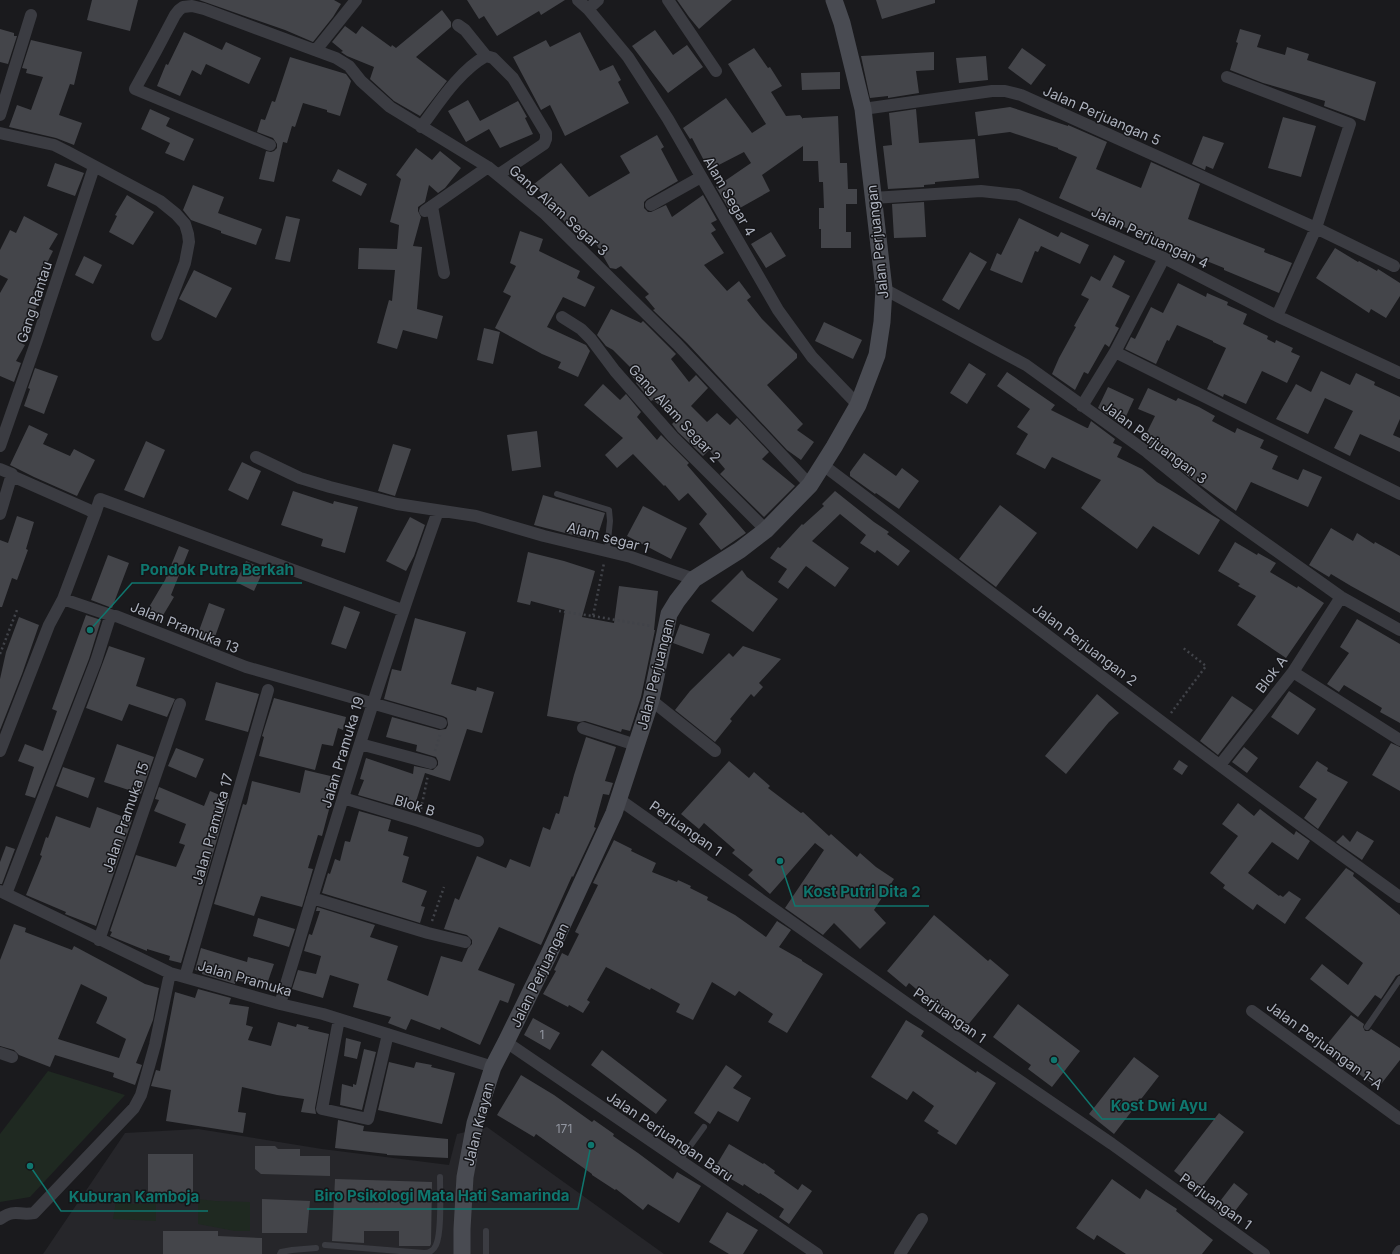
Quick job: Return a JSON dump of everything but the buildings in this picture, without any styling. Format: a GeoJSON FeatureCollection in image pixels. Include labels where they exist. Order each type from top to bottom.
{"type":"FeatureCollection","features":[{"type":"Feature","properties":{"kind":"street"},"geometry":{"type":"LineString","coordinates":[[316,50],[356,0]]}},
{"type":"Feature","properties":{"kind":"street","name":"Alam Segar 4"},"geometry":{"type":"LineString","coordinates":[[578,0],[588,9],[628,57],[668,119],[778,310],[812,357],[858,405]]}},
{"type":"Feature","properties":{"kind":"street"},"geometry":{"type":"LineString","coordinates":[[588,9],[598,0]]}},
{"type":"Feature","properties":{"kind":"street"},"geometry":{"type":"LineString","coordinates":[[668,0],[716,71]]}},
{"type":"Feature","properties":{"kind":"street","name":"Jalan Perjuangan"},"geometry":{"type":"LineString","coordinates":[[493,1066],[549,954],[620,800],[651,700],[669,614],[694,579],[740,550],[766,530],[810,485],[844,431],[858,405],[876,355],[882,322],[884,289],[872,198],[863,109],[842,23],[834,0]]}},
{"type":"Feature","properties":{"kind":"street","name":"Gang Alam Segar 3"},"geometry":{"type":"LineString","coordinates":[[270,145],[135,89],[175,14],[183,7],[206,5],[336,58],[349,66],[361,81],[390,107],[498,174],[544,213],[677,344],[810,485]]}},
{"type":"Feature","properties":{"kind":"street"},"geometry":{"type":"LineString","coordinates":[[0,115],[31,14]]}},
{"type":"Feature","properties":{"kind":"street"},"geometry":{"type":"LineString","coordinates":[[458,25],[465,30],[486,56],[493,58],[513,78],[544,128],[546,136],[544,144],[498,174]]}},
{"type":"Feature","properties":{"kind":"street"},"geometry":{"type":"LineString","coordinates":[[421,127],[456,82],[478,61],[486,56]]}},
{"type":"Feature","properties":{"kind":"street"},"geometry":{"type":"LineString","coordinates":[[1227,77],[1350,124],[1316,228],[1277,316]]}},
{"type":"Feature","properties":{"kind":"street","name":"Jalan Perjuangan 5"},"geometry":{"type":"LineString","coordinates":[[863,109],[992,91],[1005,91],[1021,94],[1316,228],[1394,266]]}},
{"type":"Feature","properties":{"kind":"street"},"geometry":{"type":"LineString","coordinates":[[0,133],[54,145],[160,201],[176,214],[185,224],[189,242],[186,256],[157,335]]}},
{"type":"Feature","properties":{"kind":"street","name":"Gang Rantau"},"geometry":{"type":"LineString","coordinates":[[0,446],[37,340],[94,167]]}},
{"type":"Feature","properties":{"kind":"street"},"geometry":{"type":"LineString","coordinates":[[444,273],[428,208],[488,167]]}},
{"type":"Feature","properties":{"kind":"street"},"geometry":{"type":"LineString","coordinates":[[650,205],[701,176]]}},
{"type":"Feature","properties":{"kind":"street","name":"Jalan Perjuangan 4"},"geometry":{"type":"LineString","coordinates":[[872,198],[981,191],[1018,194],[1164,258],[1277,316],[1400,373]]}},
{"type":"Feature","properties":{"kind":"street"},"geometry":{"type":"LineString","coordinates":[[1082,406],[1115,352],[1164,258]]}},
{"type":"Feature","properties":{"kind":"street","name":"Jalan Perjuangan 3"},"geometry":{"type":"LineString","coordinates":[[884,289],[1026,365],[1146,452],[1216,508],[1341,597],[1400,630]]}},
{"type":"Feature","properties":{"kind":"street","name":"Gang Alam Segar 2"},"geometry":{"type":"LineString","coordinates":[[562,317],[581,329],[591,338],[616,371],[673,437],[766,530]]}},
{"type":"Feature","properties":{"kind":"street"},"geometry":{"type":"LineString","coordinates":[[1115,352],[1400,494]]}},
{"type":"Feature","properties":{"kind":"street","name":"Alam segar 1"},"geometry":{"type":"LineString","coordinates":[[256,457],[300,478],[330,487],[397,504],[476,516],[544,536],[607,550],[694,579]]}},
{"type":"Feature","properties":{"kind":"street","name":"Jalan Perjuangan 2"},"geometry":{"type":"LineString","coordinates":[[823,465],[1220,765],[1400,897]]}},
{"type":"Feature","properties":{"kind":"street"},"geometry":{"type":"LineString","coordinates":[[0,468],[12,474],[12,476],[95,514]]}},
{"type":"Feature","properties":{"kind":"street"},"geometry":{"type":"LineString","coordinates":[[0,514],[12,476]]}},
{"type":"Feature","properties":{"kind":"street"},"geometry":{"type":"LineString","coordinates":[[0,751],[49,626],[63,599],[100,499],[402,610]]}},
{"type":"Feature","properties":{"kind":"street","name":"Jalan Pramuka 19"},"geometry":{"type":"LineString","coordinates":[[280,1004],[402,610],[438,511]]}},
{"type":"Feature","properties":{"kind":"street","name":"Blok A"},"geometry":{"type":"LineString","coordinates":[[1220,765],[1293,672],[1341,597]]}},
{"type":"Feature","properties":{"kind":"street"},"geometry":{"type":"LineString","coordinates":[[63,599],[112,616]]}},
{"type":"Feature","properties":{"kind":"street","name":"Jalan Pramuka 13"},"geometry":{"type":"LineString","coordinates":[[3,893],[96,661],[110,617],[112,616],[116,616],[246,667],[441,723]]}},
{"type":"Feature","properties":{"kind":"street"},"geometry":{"type":"LineString","coordinates":[[1293,672],[1400,740]]}},
{"type":"Feature","properties":{"kind":"street","name":"Jalan Pramuka 17"},"geometry":{"type":"LineString","coordinates":[[185,977],[268,690]]}},
{"type":"Feature","properties":{"kind":"street"},"geometry":{"type":"LineString","coordinates":[[651,700],[715,751]]}},
{"type":"Feature","properties":{"kind":"street","name":"Jalan Pramuka 15"},"geometry":{"type":"LineString","coordinates":[[99,940],[180,704]]}},
{"type":"Feature","properties":{"kind":"street"},"geometry":{"type":"LineString","coordinates":[[583,728],[636,745]]}},
{"type":"Feature","properties":{"kind":"street"},"geometry":{"type":"LineString","coordinates":[[360,744],[431,762]]}},
{"type":"Feature","properties":{"kind":"street","name":"Blok B"},"geometry":{"type":"LineString","coordinates":[[344,798],[478,841]]}},
{"type":"Feature","properties":{"kind":"street","name":"Perjuangan 1"},"geometry":{"type":"LineString","coordinates":[[620,800],[910,1006],[1112,1144],[1264,1254]]}},
{"type":"Feature","properties":{"kind":"street","name":"Jalan Pramuka"},"geometry":{"type":"LineString","coordinates":[[3,893],[170,973],[339,1019],[493,1066]]}},
{"type":"Feature","properties":{"kind":"street"},"geometry":{"type":"LineString","coordinates":[[312,898],[428,933],[465,942]]}},
{"type":"Feature","properties":{"kind":"street"},"geometry":{"type":"LineString","coordinates":[[0,1219],[10,1213],[34,1213],[134,1108],[141,1095],[155,1045],[170,973]]}},
{"type":"Feature","properties":{"kind":"street","name":"Jalan Perjuangan 1-A"},"geometry":{"type":"LineString","coordinates":[[1252,1011],[1400,1119]]}},
{"type":"Feature","properties":{"kind":"street"},"geometry":{"type":"LineString","coordinates":[[339,1019],[322,1109],[368,1119],[388,1034]]}},
{"type":"Feature","properties":{"kind":"street","name":"Jalan Perjuangan Baru"},"geometry":{"type":"LineString","coordinates":[[506,1042],[817,1254]]}},
{"type":"Feature","properties":{"kind":"street"},"geometry":{"type":"LineString","coordinates":[[0,1053],[12,1057]]}},
{"type":"Feature","properties":{"kind":"street","name":"Jalan Krayan"},"geometry":{"type":"LineString","coordinates":[[462,1254],[465,1177],[475,1123],[493,1066]]}},
{"type":"Feature","properties":{"kind":"street"},"geometry":{"type":"LineString","coordinates":[[900,1254],[922,1219]]}},
{"type":"Feature","properties":{"kind":"lane"},"geometry":{"type":"LineString","coordinates":[[556,494],[608,510],[610,521],[607,550]]}},
{"type":"Feature","properties":{"kind":"lane"},"geometry":{"type":"LineString","coordinates":[[1366,1027],[1400,980]]}},
{"type":"Feature","properties":{"kind":"lane"},"geometry":{"type":"LineString","coordinates":[[680,1160],[704,1126]]}},
{"type":"Feature","properties":{"kind":"lane"},"geometry":{"type":"LineString","coordinates":[[325,1245],[424,1253],[429,1252],[436,1246],[438,1235],[440,1177]]}},
{"type":"Feature","properties":{"kind":"lane"},"geometry":{"type":"LineString","coordinates":[[486,1231],[486,1254]]}},
{"type":"Feature","properties":{"kind":"lane"},"geometry":{"type":"LineString","coordinates":[[280,1254],[281,1252],[292,1250],[316,1248]]}},
{"type":"Feature","properties":{"kind":"path"},"geometry":{"type":"LineString","coordinates":[[593,616],[607,550]]}},
{"type":"Feature","properties":{"kind":"path"},"geometry":{"type":"LineString","coordinates":[[0,654],[17,610]]}},
{"type":"Feature","properties":{"kind":"path"},"geometry":{"type":"LineString","coordinates":[[559,611],[665,628]]}},
{"type":"Feature","properties":{"kind":"path"},"geometry":{"type":"LineString","coordinates":[[1163,722],[1206,666],[1182,647]]}},
{"type":"Feature","properties":{"kind":"path"},"geometry":{"type":"LineString","coordinates":[[428,933],[444,888]]}},
{"type":"Feature","properties":{"kind":"shaded area"},"geometry":{"type":"Polygon","coordinates":[[[48,1071],[125,1095],[30,1197],[0,1202],[0,1134],[48,1071]]]}},
{"type":"Feature","properties":{"kind":"shaded area"},"geometry":{"type":"Polygon","coordinates":[[[487,1127],[664,1254],[43,1254],[125,1133],[198,1129],[322,1149],[449,1165],[457,1134],[487,1127]]]}},
{"type":"Feature","properties":{"kind":"shaded area"},"geometry":{"type":"Polygon","coordinates":[[[198,1199],[250,1202],[250,1231],[235,1231],[198,1224],[198,1199]]]}},
{"type":"Feature","properties":{"kind":"shaded area"},"geometry":{"type":"Polygon","coordinates":[[[116,1201],[133,1204],[156,1204],[156,1221],[113,1219],[116,1201]]]}},
{"type":"Feature","properties":{"kind":"place","name":"Pondok Putra Berkah"},"geometry":{"type":"Point","coordinates":[90,630]}},
{"type":"Feature","properties":{"kind":"place","name":"Kost Putri Dita 2"},"geometry":{"type":"Point","coordinates":[780,861]}},
{"type":"Feature","properties":{"kind":"place","name":"Kost Dwi Ayu"},"geometry":{"type":"Point","coordinates":[1054,1060]}},
{"type":"Feature","properties":{"kind":"place","name":"Biro Psikologi Mata Hati Samarinda"},"geometry":{"type":"Point","coordinates":[591,1145]}},
{"type":"Feature","properties":{"kind":"place","name":"Kuburan Kamboja"},"geometry":{"type":"Point","coordinates":[30,1166]}}]}
